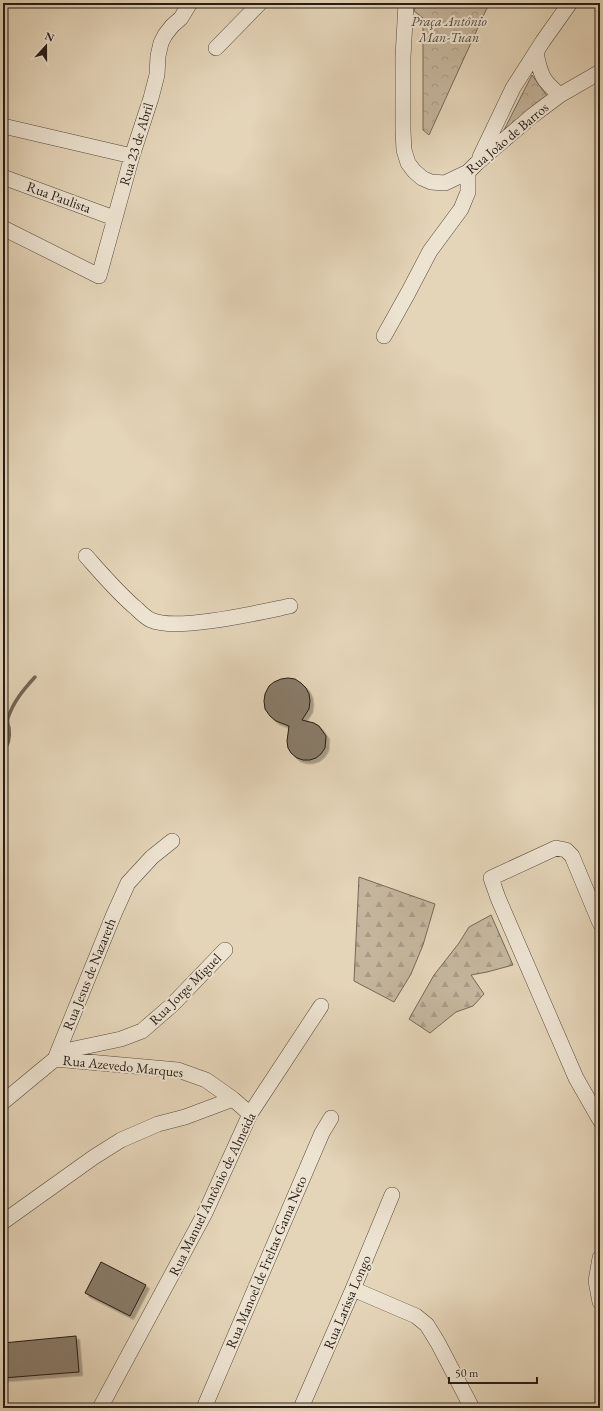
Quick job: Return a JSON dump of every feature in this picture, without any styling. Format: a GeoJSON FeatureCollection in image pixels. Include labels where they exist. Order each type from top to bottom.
{"type":"FeatureCollection","features":[{"type":"Feature","properties":{"kind":"street","name":"Rua 23 de Abril"},"geometry":{"type":"LineString","coordinates":[[3,228],[99,276],[114,218],[157,75],[158,56],[161,43],[172,26],[181,18],[190,3]]}},
{"type":"Feature","properties":{"kind":"street"},"geometry":{"type":"LineString","coordinates":[[216,48],[260,3]]}},
{"type":"Feature","properties":{"kind":"street","name":"Rua Joâo de Barros"},"geometry":{"type":"LineString","coordinates":[[406,3],[403,44],[404,150],[408,163],[414,171],[422,178],[432,182],[445,183],[478,161],[518,127],[560,95],[600,72]]}},
{"type":"Feature","properties":{"kind":"street"},"geometry":{"type":"LineString","coordinates":[[384,336],[430,251],[461,209],[478,161],[513,88],[543,41],[570,3]]}},
{"type":"Feature","properties":{"kind":"street"},"geometry":{"type":"LineString","coordinates":[[536,53],[540,73],[549,86],[560,95]]}},
{"type":"Feature","properties":{"kind":"street"},"geometry":{"type":"LineString","coordinates":[[3,126],[132,156]]}},
{"type":"Feature","properties":{"kind":"street","name":"Rua Paulista"},"geometry":{"type":"LineString","coordinates":[[3,177],[114,218]]}},
{"type":"Feature","properties":{"kind":"street"},"geometry":{"type":"LineString","coordinates":[[86,556],[128,602],[151,620],[163,624],[210,621],[290,606]]}},
{"type":"Feature","properties":{"kind":"street","name":"Rua Jesus de Nazareth"},"geometry":{"type":"LineString","coordinates":[[3,1102],[55,1059],[128,883],[152,857],[172,841]]}},
{"type":"Feature","properties":{"kind":"street"},"geometry":{"type":"LineString","coordinates":[[600,923],[572,856],[566,850],[556,848],[491,878],[498,898],[576,1078],[600,1120]]}},
{"type":"Feature","properties":{"kind":"street","name":"Rua Jorge Miguel"},"geometry":{"type":"LineString","coordinates":[[55,1059],[74,1049],[121,1039],[142,1031],[172,1005],[225,950]]}},
{"type":"Feature","properties":{"kind":"street","name":"Rua Manuel Antônio de Almeida"},"geometry":{"type":"LineString","coordinates":[[100,1408],[205,1213],[250,1114],[321,1006]]}},
{"type":"Feature","properties":{"kind":"street","name":"Rua Azevedo Marques"},"geometry":{"type":"LineString","coordinates":[[55,1059],[178,1070],[206,1080],[233,1099],[250,1114]]}},
{"type":"Feature","properties":{"kind":"street"},"geometry":{"type":"LineString","coordinates":[[3,1222],[94,1157],[121,1140],[158,1124],[185,1117],[233,1099]]}},
{"type":"Feature","properties":{"kind":"street","name":"Rua Manoel de Freltas Gama Neto"},"geometry":{"type":"LineString","coordinates":[[204,1408],[322,1133],[331,1118]]}},
{"type":"Feature","properties":{"kind":"street","name":"Rua Larissa Longo"},"geometry":{"type":"LineString","coordinates":[[301,1408],[392,1195]]}},
{"type":"Feature","properties":{"kind":"street"},"geometry":{"type":"LineString","coordinates":[[600,1258],[596,1280],[600,1302]]}},
{"type":"Feature","properties":{"kind":"street"},"geometry":{"type":"LineString","coordinates":[[353,1289],[416,1316],[426,1325],[438,1343],[472,1408]]}},
{"type":"Feature","properties":{"kind":"green space","name":"Praça Antônio Man-Tuan"},"geometry":{"type":"Polygon","coordinates":[[[417,3],[491,3],[486,10],[429,135],[423,130],[423,18],[414,11],[417,3]]]}},
{"type":"Feature","properties":{"kind":"green space"},"geometry":{"type":"Polygon","coordinates":[[[532,75],[547,96],[503,132],[532,75]]]}},
{"type":"Feature","properties":{"kind":"green space"},"geometry":{"type":"Polygon","coordinates":[[[359,877],[435,904],[423,945],[411,974],[394,1002],[354,981],[359,877]]]}},
{"type":"Feature","properties":{"kind":"green space"},"geometry":{"type":"Polygon","coordinates":[[[491,915],[513,965],[471,975],[484,994],[473,1006],[456,1012],[430,1033],[409,1019],[434,975],[459,943],[469,927],[491,915]]]}},
{"type":"Feature","properties":{"kind":"building"},"geometry":{"type":"Polygon","coordinates":[[[281,679],[295,679],[301,683],[309,694],[309,709],[302,720],[319,726],[326,736],[325,748],[321,754],[310,760],[297,758],[291,753],[288,748],[287,741],[289,726],[276,721],[265,709],[265,694],[269,686],[281,679]]]}},
{"type":"Feature","properties":{"kind":"building"},"geometry":{"type":"Polygon","coordinates":[[[101,1262],[146,1285],[130,1316],[85,1293],[101,1262]]]}},
{"type":"Feature","properties":{"kind":"building"},"geometry":{"type":"Polygon","coordinates":[[[76,1336],[79,1372],[3,1378],[3,1343],[76,1336]]]}},
{"type":"Feature","properties":{"kind":"waterway"},"geometry":{"type":"LineString","coordinates":[[3,751],[9,740],[8,718],[10,712],[19,696],[35,677]]}}]}
